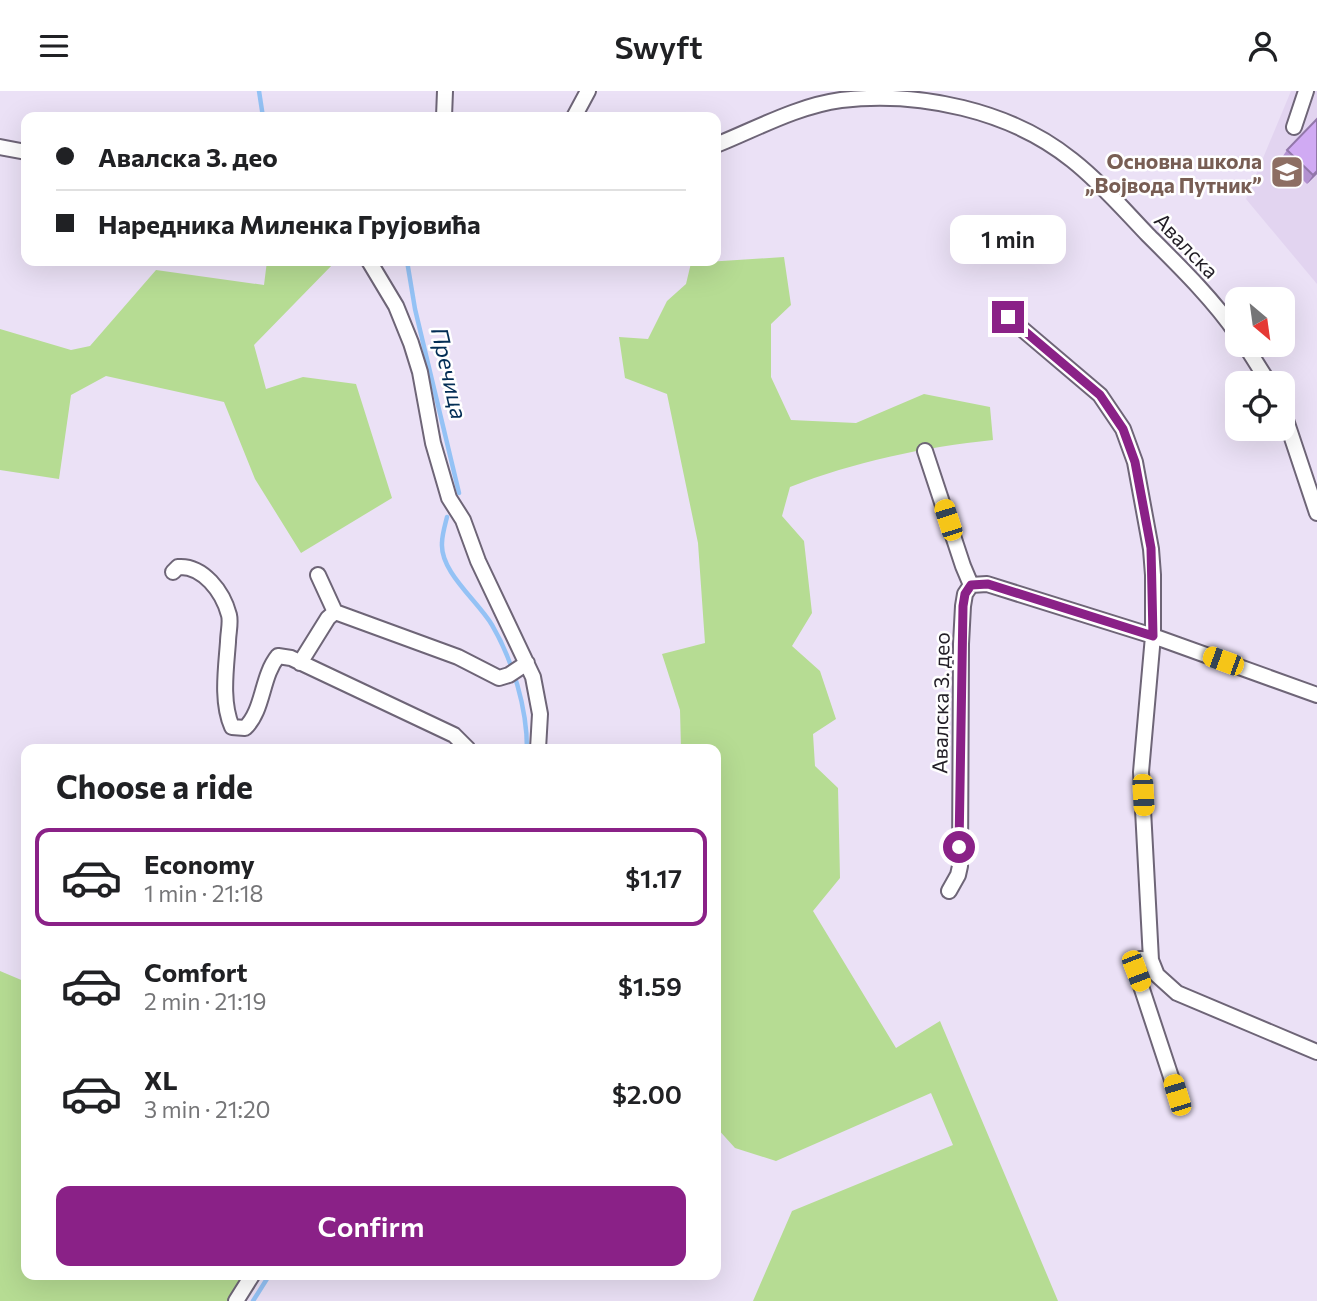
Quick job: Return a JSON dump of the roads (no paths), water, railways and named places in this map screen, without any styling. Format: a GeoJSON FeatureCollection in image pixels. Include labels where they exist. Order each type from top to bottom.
{"type":"FeatureCollection","features":[{"type":"Feature","properties":{"kind":"street"},"geometry":{"type":"LineString","coordinates":[[443,112],[445,91]]}},
{"type":"Feature","properties":{"kind":"street"},"geometry":{"type":"LineString","coordinates":[[577,112],[588,91]]}},
{"type":"Feature","properties":{"kind":"street"},"geometry":{"type":"LineString","coordinates":[[1294,127],[1306,91]]}},
{"type":"Feature","properties":{"kind":"street","name":"Авалска"},"geometry":{"type":"LineString","coordinates":[[721,143],[809,106],[867,97],[931,101],[1004,121],[1043,140],[1073,160],[1225,317]]}},
{"type":"Feature","properties":{"kind":"street"},"geometry":{"type":"LineString","coordinates":[[0,147],[21,151]]}},
{"type":"Feature","properties":{"kind":"street"},"geometry":{"type":"LineString","coordinates":[[372,266],[397,306],[411,343],[433,443],[449,498],[463,520],[518,669],[537,691],[540,714],[538,744]]}},
{"type":"Feature","properties":{"kind":"street"},"geometry":{"type":"LineString","coordinates":[[1008,317],[1100,395],[1123,429],[1135,462],[1151,548],[1153,636],[1142,772],[1151,960],[1157,975],[1177,993],[1317,1052]]}},
{"type":"Feature","properties":{"kind":"street"},"geometry":{"type":"LineString","coordinates":[[1293,441],[1317,513]]}},
{"type":"Feature","properties":{"kind":"street"},"geometry":{"type":"LineString","coordinates":[[925,451],[971,585],[988,584],[1153,636],[1317,695]]}},
{"type":"Feature","properties":{"kind":"street"},"geometry":{"type":"LineString","coordinates":[[173,572],[178,567],[185,566],[200,571],[219,593],[230,616],[226,662],[226,714],[232,727],[245,728],[253,720],[269,667],[278,656],[300,663],[454,735],[463,744]]}},
{"type":"Feature","properties":{"kind":"street"},"geometry":{"type":"LineString","coordinates":[[318,575],[335,612],[458,657],[499,678],[518,669]]}},
{"type":"Feature","properties":{"kind":"street","name":"Авалска 3. део"},"geometry":{"type":"LineString","coordinates":[[949,891],[960,866],[963,606],[965,594],[971,585]]}},
{"type":"Feature","properties":{"kind":"street"},"geometry":{"type":"LineString","coordinates":[[300,663],[328,618],[335,612]]}},
{"type":"Feature","properties":{"kind":"street"},"geometry":{"type":"LineString","coordinates":[[1151,960],[1140,958],[1136,971],[1177,1095]]}},
{"type":"Feature","properties":{"kind":"street"},"geometry":{"type":"LineString","coordinates":[[236,1301],[249,1280]]}},
{"type":"Feature","properties":{"kind":"waterway","name":"Пречица"},"geometry":{"type":"LineString","coordinates":[[259,91],[262,112]]}},
{"type":"Feature","properties":{"kind":"waterway","name":"Пречица"},"geometry":{"type":"LineString","coordinates":[[408,266],[415,309],[459,493]]}},
{"type":"Feature","properties":{"kind":"waterway","name":"Пречица"},"geometry":{"type":"LineString","coordinates":[[447,517],[442,540],[443,554],[453,575],[492,625],[506,654],[521,701],[527,744]]}},
{"type":"Feature","properties":{"kind":"waterway","name":"Пречица"},"geometry":{"type":"LineString","coordinates":[[253,1301],[266,1280]]}},
{"type":"Feature","properties":{"kind":"place","name":"Основна школа „Војвода Путник”"},"geometry":{"type":"Point","coordinates":[1287,172]}}]}
